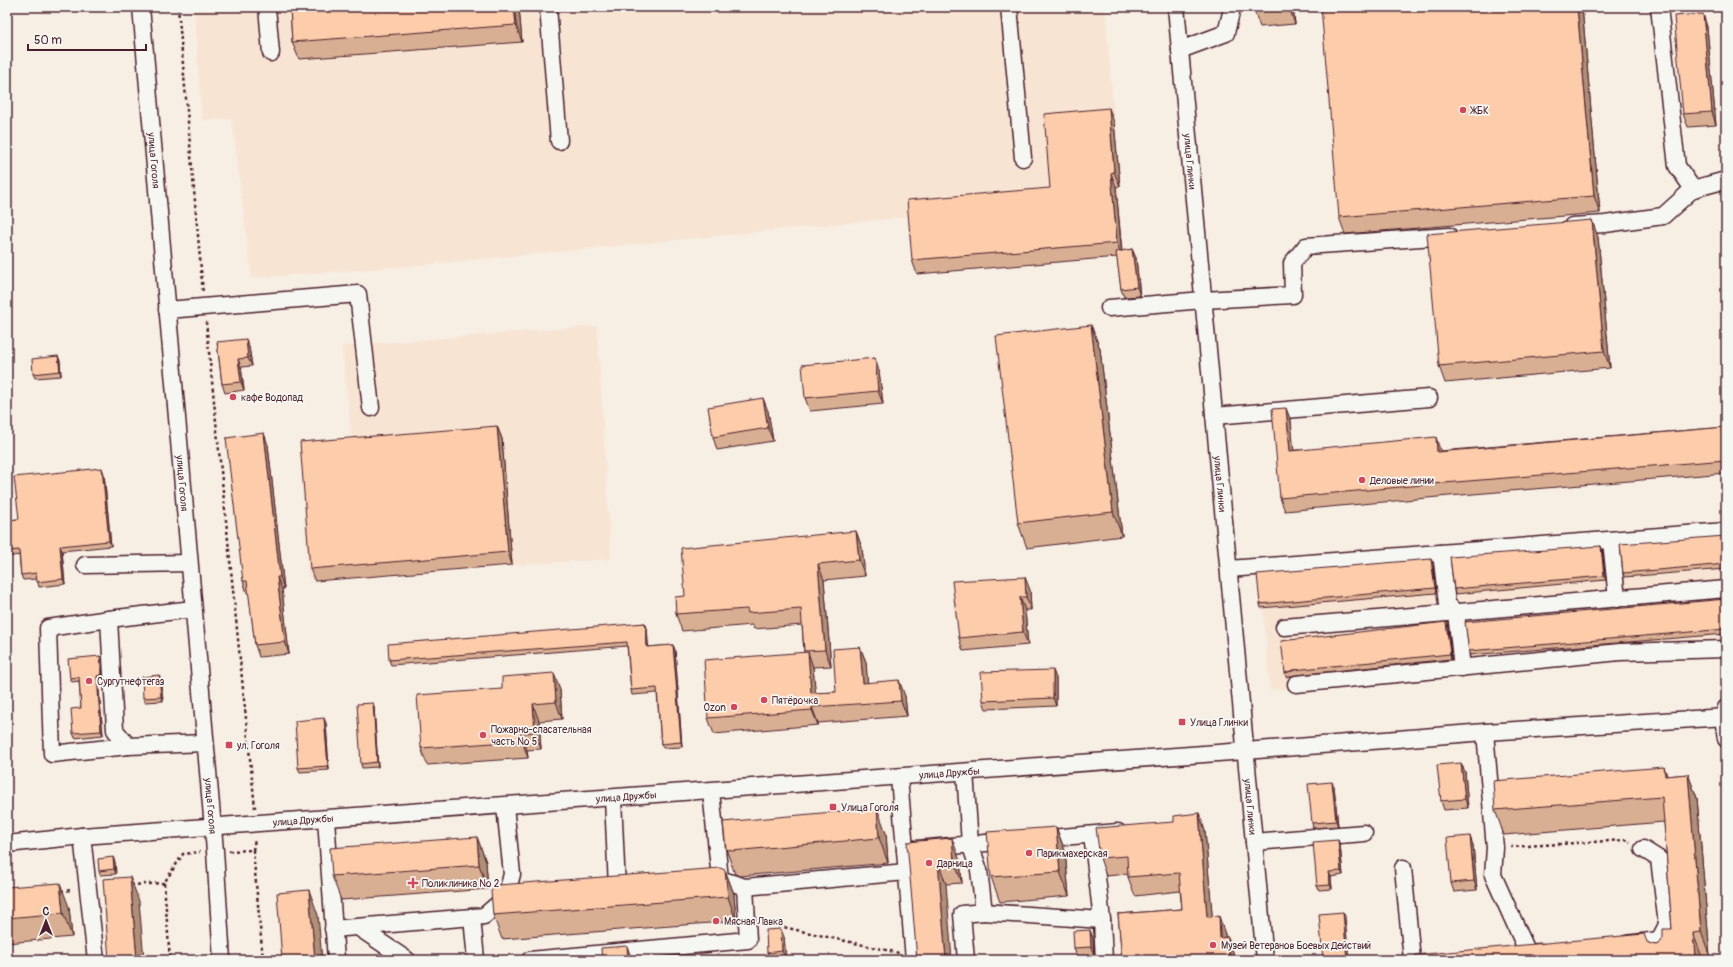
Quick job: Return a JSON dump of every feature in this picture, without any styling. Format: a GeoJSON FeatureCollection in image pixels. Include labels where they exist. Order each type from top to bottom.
{"type":"FeatureCollection","features":[{"type":"Feature","properties":{"kind":"street","name":"улица Гоголя"},"geometry":{"type":"LineString","coordinates":[[141,7],[213,828],[222,960]]}},
{"type":"Feature","properties":{"kind":"street"},"geometry":{"type":"LineString","coordinates":[[267,7],[271,53]]}},
{"type":"Feature","properties":{"kind":"street"},"geometry":{"type":"LineString","coordinates":[[548,7],[559,141]]}},
{"type":"Feature","properties":{"kind":"street"},"geometry":{"type":"LineString","coordinates":[[1009,7],[1023,158]]}},
{"type":"Feature","properties":{"kind":"street","name":"улица Глинки"},"geometry":{"type":"LineString","coordinates":[[1176,7],[1265,960]]}},
{"type":"Feature","properties":{"kind":"street"},"geometry":{"type":"LineString","coordinates":[[1180,50],[1226,33],[1231,7]]}},
{"type":"Feature","properties":{"kind":"street"},"geometry":{"type":"LineString","coordinates":[[1659,7],[1677,166],[1693,189]]}},
{"type":"Feature","properties":{"kind":"street"},"geometry":{"type":"LineString","coordinates":[[1558,228],[1605,224],[1663,216],[1693,189],[1726,180]]}},
{"type":"Feature","properties":{"kind":"street"},"geometry":{"type":"LineString","coordinates":[[1109,308],[1203,300],[1293,295],[1292,263],[1306,246],[1463,234]]}},
{"type":"Feature","properties":{"kind":"street"},"geometry":{"type":"LineString","coordinates":[[167,310],[358,294],[371,408]]}},
{"type":"Feature","properties":{"kind":"street"},"geometry":{"type":"LineString","coordinates":[[1214,416],[1429,398]]}},
{"type":"Feature","properties":{"kind":"street"},"geometry":{"type":"LineString","coordinates":[[1229,569],[1441,554],[1726,531]]}},
{"type":"Feature","properties":{"kind":"street"},"geometry":{"type":"LineString","coordinates":[[1611,541],[1617,599]]}},
{"type":"Feature","properties":{"kind":"street"},"geometry":{"type":"LineString","coordinates":[[1441,554],[1447,604],[1456,613],[1462,668]]}},
{"type":"Feature","properties":{"kind":"street"},"geometry":{"type":"LineString","coordinates":[[85,564],[189,563]]}},
{"type":"Feature","properties":{"kind":"street"},"geometry":{"type":"LineString","coordinates":[[1284,627],[1726,589]]}},
{"type":"Feature","properties":{"kind":"street"},"geometry":{"type":"LineString","coordinates":[[193,609],[48,628],[52,754],[128,746],[205,743]]}},
{"type":"Feature","properties":{"kind":"street"},"geometry":{"type":"LineString","coordinates":[[109,619],[115,730],[128,746]]}},
{"type":"Feature","properties":{"kind":"street"},"geometry":{"type":"LineString","coordinates":[[1296,684],[1620,652],[1726,649]]}},
{"type":"Feature","properties":{"kind":"street"},"geometry":{"type":"LineString","coordinates":[[1725,714],[1726,739]]}},
{"type":"Feature","properties":{"kind":"street","name":"улица Дружбы"},"geometry":{"type":"LineString","coordinates":[[7,844],[82,836],[213,828],[1725,714]]}},
{"type":"Feature","properties":{"kind":"street"},"geometry":{"type":"LineString","coordinates":[[1485,732],[1498,792],[1493,876],[1520,954],[1559,950]]}},
{"type":"Feature","properties":{"kind":"street"},"geometry":{"type":"LineString","coordinates":[[965,772],[970,844],[979,870],[984,912]]}},
{"type":"Feature","properties":{"kind":"street"},"geometry":{"type":"LineString","coordinates":[[899,777],[914,958]]}},
{"type":"Feature","properties":{"kind":"street"},"geometry":{"type":"LineString","coordinates":[[711,791],[720,880]]}},
{"type":"Feature","properties":{"kind":"street"},"geometry":{"type":"LineString","coordinates":[[601,890],[625,888],[614,798]]}},
{"type":"Feature","properties":{"kind":"street"},"geometry":{"type":"LineString","coordinates":[[334,929],[484,916],[514,896],[505,806]]}},
{"type":"Feature","properties":{"kind":"street"},"geometry":{"type":"LineString","coordinates":[[326,819],[336,960]]}},
{"type":"Feature","properties":{"kind":"street"},"geometry":{"type":"LineString","coordinates":[[905,850],[1130,831]]}},
{"type":"Feature","properties":{"kind":"street"},"geometry":{"type":"LineString","coordinates":[[1254,842],[1364,833]]}},
{"type":"Feature","properties":{"kind":"street"},"geometry":{"type":"LineString","coordinates":[[1092,835],[1102,920],[1104,960]]}},
{"type":"Feature","properties":{"kind":"street"},"geometry":{"type":"LineString","coordinates":[[82,836],[96,960]]}},
{"type":"Feature","properties":{"kind":"street"},"geometry":{"type":"LineString","coordinates":[[1643,849],[1659,859],[1668,925],[1659,940],[1663,960]]}},
{"type":"Feature","properties":{"kind":"street"},"geometry":{"type":"LineString","coordinates":[[1403,868],[1412,960]]}},
{"type":"Feature","properties":{"kind":"street"},"geometry":{"type":"LineString","coordinates":[[696,882],[720,880],[745,887],[906,872]]}},
{"type":"Feature","properties":{"kind":"street"},"geometry":{"type":"LineString","coordinates":[[530,960],[586,957],[748,940],[745,887]]}},
{"type":"Feature","properties":{"kind":"street"},"geometry":{"type":"LineString","coordinates":[[966,960],[962,914],[984,912],[1102,920]]}},
{"type":"Feature","properties":{"kind":"street"},"geometry":{"type":"LineString","coordinates":[[472,917],[476,960]]}},
{"type":"Feature","properties":{"kind":"street"},"geometry":{"type":"LineString","coordinates":[[358,927],[407,960]]}},
{"type":"Feature","properties":{"kind":"street"},"geometry":{"type":"LineString","coordinates":[[1613,945],[1659,940]]}},
{"type":"Feature","properties":{"kind":"path"},"geometry":{"type":"LineString","coordinates":[[1495,848],[1625,840],[1643,849]]}},
{"type":"Feature","properties":{"kind":"path"},"geometry":{"type":"LineString","coordinates":[[253,850],[263,960]]}},
{"type":"Feature","properties":{"kind":"path"},"geometry":{"type":"LineString","coordinates":[[164,883],[170,960]]}},
{"type":"Feature","properties":{"kind":"path"},"geometry":{"type":"LineString","coordinates":[[747,918],[914,958]]}},
{"type":"Feature","properties":{"kind":"shaded area"},"geometry":{"type":"Polygon","coordinates":[[[194,7],[1105,7],[1120,196],[421,265],[252,278],[232,119],[202,120],[194,7]]]}},
{"type":"Feature","properties":{"kind":"shaded area"},"geometry":{"type":"Polygon","coordinates":[[[597,326],[611,559],[308,577],[300,446],[352,440],[342,346],[597,326]]]}},
{"type":"Feature","properties":{"kind":"shaded area"},"geometry":{"type":"Polygon","coordinates":[[[1726,521],[1726,661],[1725,651],[1270,690],[1259,561],[1726,521]]]}},
{"type":"Feature","properties":{"kind":"shaded area"},"geometry":{"type":"Polygon","coordinates":[[[884,954],[884,960],[821,960],[884,954]]]}},
{"type":"Feature","properties":{"kind":"building"},"geometry":{"type":"Polygon","coordinates":[[[290,7],[514,7],[516,25],[292,42],[290,7]]]}},
{"type":"Feature","properties":{"kind":"building"},"geometry":{"type":"Polygon","coordinates":[[[1254,7],[1285,7],[1254,10],[1254,7]]]}},
{"type":"Feature","properties":{"kind":"building","name":"ЖБК"},"geometry":{"type":"Polygon","coordinates":[[[1321,7],[1577,7],[1594,196],[1339,217],[1321,7]]]}},
{"type":"Feature","properties":{"kind":"building"},"geometry":{"type":"Polygon","coordinates":[[[1703,14],[1712,112],[1683,114],[1674,16],[1703,14]]]}},
{"type":"Feature","properties":{"kind":"building"},"geometry":{"type":"Polygon","coordinates":[[[1109,108],[1114,172],[1111,173],[1117,243],[912,260],[907,200],[1050,188],[1044,114],[1109,108]]]}},
{"type":"Feature","properties":{"kind":"building"},"geometry":{"type":"Polygon","coordinates":[[[1592,220],[1604,351],[1439,366],[1427,234],[1592,220]]]}},
{"type":"Feature","properties":{"kind":"building"},"geometry":{"type":"Polygon","coordinates":[[[1132,249],[1137,287],[1121,289],[1116,252],[1132,249]]]}},
{"type":"Feature","properties":{"kind":"building"},"geometry":{"type":"Polygon","coordinates":[[[1091,325],[1113,512],[1018,523],[996,336],[1091,325]]]}},
{"type":"Feature","properties":{"kind":"building"},"geometry":{"type":"Polygon","coordinates":[[[246,339],[248,358],[238,359],[241,382],[222,384],[217,342],[246,339]]]}},
{"type":"Feature","properties":{"kind":"building"},"geometry":{"type":"Polygon","coordinates":[[[58,356],[60,371],[33,374],[32,359],[58,356]]]}},
{"type":"Feature","properties":{"kind":"building"},"geometry":{"type":"Polygon","coordinates":[[[875,358],[878,391],[805,398],[802,365],[875,358]]]}},
{"type":"Feature","properties":{"kind":"building"},"geometry":{"type":"Polygon","coordinates":[[[763,398],[768,428],[713,437],[708,407],[763,398]]]}},
{"type":"Feature","properties":{"kind":"building"},"geometry":{"type":"Polygon","coordinates":[[[1286,408],[1290,451],[1436,437],[1437,452],[1726,427],[1726,460],[1280,498],[1272,409],[1286,408]]]}},
{"type":"Feature","properties":{"kind":"building"},"geometry":{"type":"Polygon","coordinates":[[[497,426],[508,552],[310,569],[300,442],[497,426]]]}},
{"type":"Feature","properties":{"kind":"building"},"geometry":{"type":"Polygon","coordinates":[[[264,433],[280,577],[277,577],[285,642],[255,645],[247,581],[243,581],[226,438],[264,433]]]}},
{"type":"Feature","properties":{"kind":"building"},"geometry":{"type":"Polygon","coordinates":[[[102,468],[109,541],[60,546],[63,579],[37,582],[36,573],[21,575],[19,550],[7,551],[7,520],[19,519],[14,477],[102,468]]]}},
{"type":"Feature","properties":{"kind":"building"},"geometry":{"type":"Polygon","coordinates":[[[856,531],[859,560],[818,564],[825,650],[804,651],[801,609],[748,613],[747,609],[676,614],[675,597],[685,596],[681,548],[856,531]]]}},
{"type":"Feature","properties":{"kind":"building"},"geometry":{"type":"Polygon","coordinates":[[[1726,536],[1726,564],[1623,573],[1620,544],[1726,536]]]}},
{"type":"Feature","properties":{"kind":"building"},"geometry":{"type":"Polygon","coordinates":[[[1601,546],[1604,576],[1454,589],[1450,557],[1601,546]]]}},
{"type":"Feature","properties":{"kind":"building"},"geometry":{"type":"Polygon","coordinates":[[[1431,559],[1435,588],[1260,604],[1257,574],[1431,559]]]}},
{"type":"Feature","properties":{"kind":"building"},"geometry":{"type":"Polygon","coordinates":[[[1025,577],[1026,597],[1020,597],[1023,632],[959,638],[952,581],[1025,577]]]}},
{"type":"Feature","properties":{"kind":"building"},"geometry":{"type":"Polygon","coordinates":[[[1726,599],[1726,629],[1469,651],[1465,622],[1726,599]]]}},
{"type":"Feature","properties":{"kind":"building"},"geometry":{"type":"Polygon","coordinates":[[[1446,622],[1450,654],[1293,670],[1285,673],[1281,641],[1446,622]]]}},
{"type":"Feature","properties":{"kind":"building"},"geometry":{"type":"Polygon","coordinates":[[[645,623],[647,647],[673,645],[681,742],[661,744],[657,688],[631,690],[627,642],[389,660],[388,644],[645,623]]]}},
{"type":"Feature","properties":{"kind":"building"},"geometry":{"type":"Polygon","coordinates":[[[860,647],[863,683],[899,680],[901,701],[812,707],[812,710],[708,718],[704,660],[808,652],[811,693],[836,692],[833,649],[860,647]]]}},
{"type":"Feature","properties":{"kind":"building"},"geometry":{"type":"Polygon","coordinates":[[[100,656],[101,675],[97,676],[101,731],[73,733],[71,709],[81,708],[79,677],[70,678],[68,659],[100,656]]]}},
{"type":"Feature","properties":{"kind":"building"},"geometry":{"type":"Polygon","coordinates":[[[1053,670],[1053,698],[983,701],[981,672],[1053,670]]]}},
{"type":"Feature","properties":{"kind":"building","name":"Пожарно-спасательная часть № 5"},"geometry":{"type":"Polygon","coordinates":[[[554,673],[556,702],[533,704],[535,732],[521,733],[522,741],[421,748],[417,695],[502,689],[502,677],[554,673]]]}},
{"type":"Feature","properties":{"kind":"building"},"geometry":{"type":"Polygon","coordinates":[[[159,675],[161,697],[143,698],[142,677],[159,675]]]}},
{"type":"Feature","properties":{"kind":"building"},"geometry":{"type":"Polygon","coordinates":[[[373,703],[377,762],[361,764],[357,704],[373,703]]]}},
{"type":"Feature","properties":{"kind":"building"},"geometry":{"type":"Polygon","coordinates":[[[324,718],[328,766],[298,768],[295,721],[324,718]]]}},
{"type":"Feature","properties":{"kind":"building"},"geometry":{"type":"Polygon","coordinates":[[[1461,763],[1465,799],[1441,801],[1437,765],[1461,763]]]}},
{"type":"Feature","properties":{"kind":"building"},"geometry":{"type":"Polygon","coordinates":[[[1664,767],[1665,776],[1688,774],[1701,932],[1693,933],[1695,957],[1652,960],[1416,960],[1415,955],[1644,934],[1647,942],[1656,945],[1660,943],[1663,938],[1663,929],[1672,929],[1662,797],[1495,810],[1493,781],[1664,767]]]}},
{"type":"Feature","properties":{"kind":"building"},"geometry":{"type":"Polygon","coordinates":[[[1332,782],[1336,821],[1312,823],[1308,784],[1332,782]]]}},
{"type":"Feature","properties":{"kind":"building"},"geometry":{"type":"Polygon","coordinates":[[[877,808],[879,838],[732,851],[726,849],[723,822],[877,808]]]}},
{"type":"Feature","properties":{"kind":"building"},"geometry":{"type":"Polygon","coordinates":[[[1199,813],[1207,917],[1219,916],[1220,938],[1228,937],[1229,959],[1232,960],[1181,960],[1180,955],[1122,960],[1118,914],[1182,909],[1179,873],[1128,877],[1127,856],[1100,858],[1096,828],[1174,822],[1174,816],[1199,813]]]}},
{"type":"Feature","properties":{"kind":"building"},"geometry":{"type":"Polygon","coordinates":[[[1056,827],[1060,872],[991,877],[987,832],[1056,827]]]}},
{"type":"Feature","properties":{"kind":"building"},"geometry":{"type":"Polygon","coordinates":[[[1470,836],[1474,881],[1451,883],[1447,838],[1470,836]]]}},
{"type":"Feature","properties":{"kind":"building"},"geometry":{"type":"Polygon","coordinates":[[[477,837],[479,865],[332,876],[330,848],[477,837]]]}},
{"type":"Feature","properties":{"kind":"building"},"geometry":{"type":"Polygon","coordinates":[[[952,838],[954,860],[938,861],[946,960],[917,960],[907,842],[952,838]]]}},
{"type":"Feature","properties":{"kind":"building"},"geometry":{"type":"Polygon","coordinates":[[[1338,840],[1341,871],[1329,872],[1330,885],[1317,886],[1313,842],[1338,840]]]}},
{"type":"Feature","properties":{"kind":"building"},"geometry":{"type":"Polygon","coordinates":[[[113,857],[114,869],[99,871],[98,859],[113,857]]]}},
{"type":"Feature","properties":{"kind":"building"},"geometry":{"type":"Polygon","coordinates":[[[720,868],[725,870],[728,897],[493,915],[491,891],[498,885],[720,868]]]}},
{"type":"Feature","properties":{"kind":"building"},"geometry":{"type":"Polygon","coordinates":[[[130,877],[137,960],[109,960],[103,879],[130,877]]]}},
{"type":"Feature","properties":{"kind":"building"},"geometry":{"type":"Polygon","coordinates":[[[60,883],[63,913],[7,918],[7,887],[60,883]]]}},
{"type":"Feature","properties":{"kind":"building"},"geometry":{"type":"Polygon","coordinates":[[[309,890],[315,960],[282,960],[277,893],[309,890]]]}},
{"type":"Feature","properties":{"kind":"building"},"geometry":{"type":"Polygon","coordinates":[[[1343,912],[1347,960],[1323,960],[1319,914],[1343,912]]]}},
{"type":"Feature","properties":{"kind":"building"},"geometry":{"type":"Polygon","coordinates":[[[781,929],[782,951],[767,953],[766,930],[781,929]]]}},
{"type":"Feature","properties":{"kind":"building"},"geometry":{"type":"Polygon","coordinates":[[[1090,930],[1091,947],[1074,948],[1073,931],[1090,930]]]}},
{"type":"Feature","properties":{"kind":"building"},"geometry":{"type":"Polygon","coordinates":[[[627,946],[628,960],[602,960],[601,948],[627,946]]]}},
{"type":"Feature","properties":{"kind":"place","name":"ЖБК"},"geometry":{"type":"Point","coordinates":[1463,110]}},
{"type":"Feature","properties":{"kind":"place","name":"кафе Водопад"},"geometry":{"type":"Point","coordinates":[233,397]}},
{"type":"Feature","properties":{"kind":"place","name":"Деловые линии"},"geometry":{"type":"Point","coordinates":[1362,480]}},
{"type":"Feature","properties":{"kind":"place","name":"Сургутнефтегаз"},"geometry":{"type":"Point","coordinates":[89,681]}},
{"type":"Feature","properties":{"kind":"place","name":"Пятёрочка"},"geometry":{"type":"Point","coordinates":[764,700]}},
{"type":"Feature","properties":{"kind":"place","name":"Ozon"},"geometry":{"type":"Point","coordinates":[734,707]}},
{"type":"Feature","properties":{"kind":"place","name":"Улица Глинки"},"geometry":{"type":"Point","coordinates":[1182,722]}},
{"type":"Feature","properties":{"kind":"place","name":"Пожарно-спасательная часть № 5"},"geometry":{"type":"Point","coordinates":[483,735]}},
{"type":"Feature","properties":{"kind":"place","name":"ул. Гоголя"},"geometry":{"type":"Point","coordinates":[229,745]}},
{"type":"Feature","properties":{"kind":"place","name":"Улица Гоголя"},"geometry":{"type":"Point","coordinates":[833,807]}},
{"type":"Feature","properties":{"kind":"place","name":"Парикмахерская"},"geometry":{"type":"Point","coordinates":[1029,853]}},
{"type":"Feature","properties":{"kind":"place","name":"Дарница"},"geometry":{"type":"Point","coordinates":[929,863]}},
{"type":"Feature","properties":{"kind":"place","name":"Поликлиника № 2"},"geometry":{"type":"Point","coordinates":[413,883]}},
{"type":"Feature","properties":{"kind":"place","name":"Мясная Лавка"},"geometry":{"type":"Point","coordinates":[716,921]}},
{"type":"Feature","properties":{"kind":"place","name":"Музей Ветеранов Боевых Действий"},"geometry":{"type":"Point","coordinates":[1213,945]}}]}
